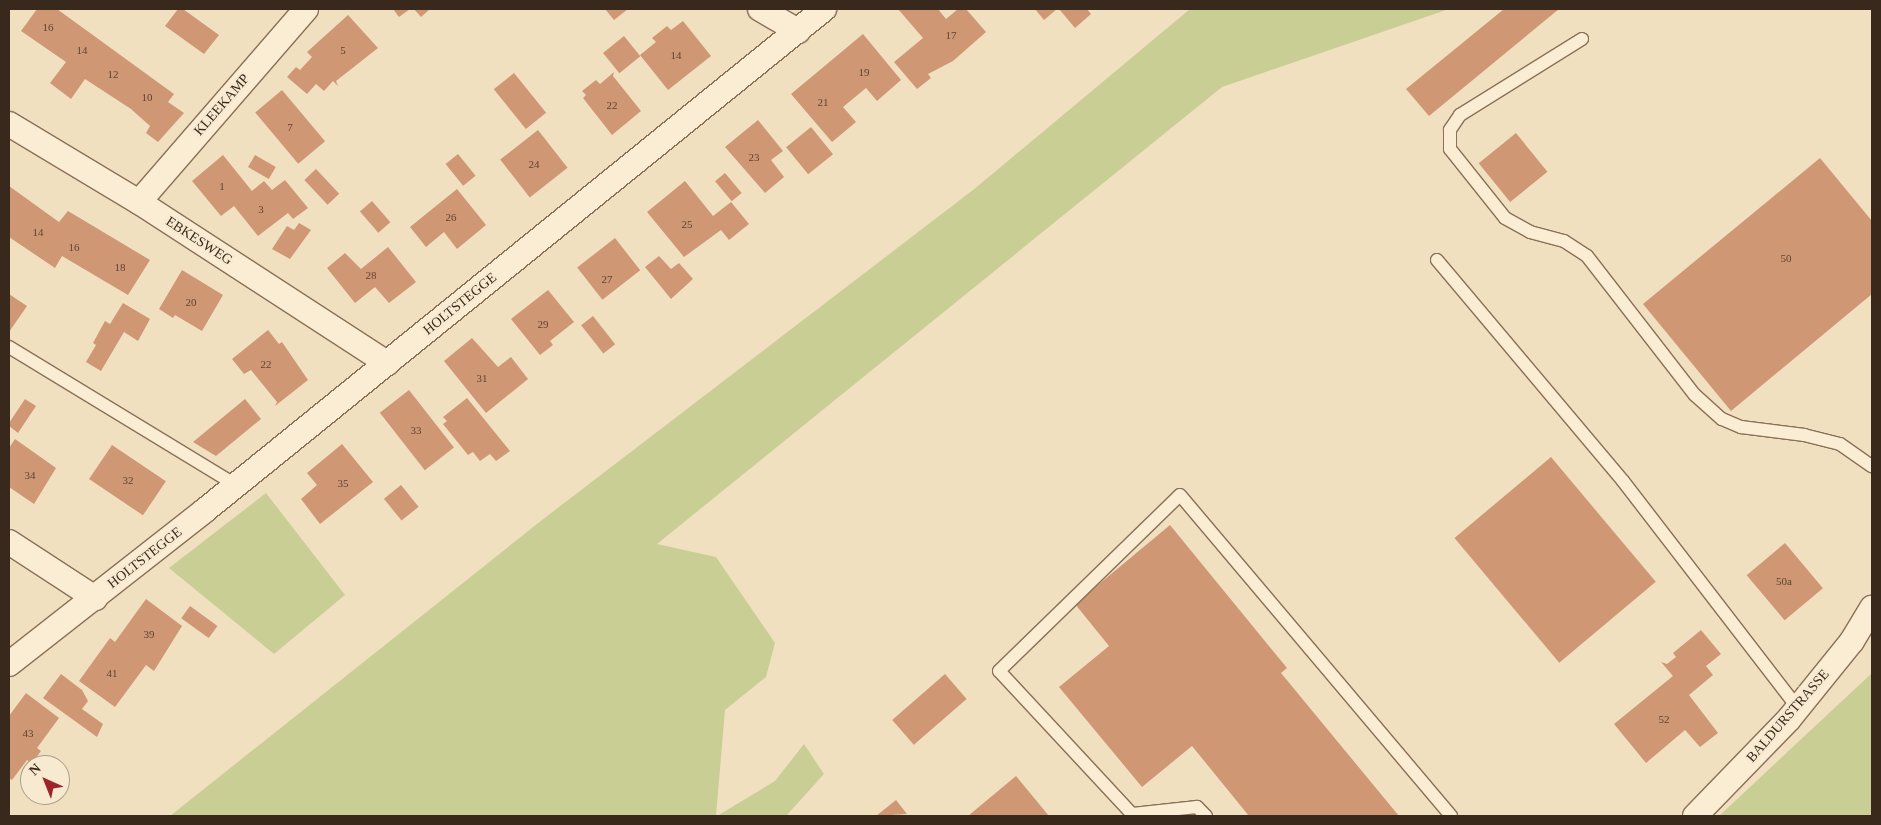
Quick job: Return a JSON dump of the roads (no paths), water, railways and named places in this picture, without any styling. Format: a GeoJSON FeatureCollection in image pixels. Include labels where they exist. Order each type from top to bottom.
{"type":"FeatureCollection","features":[{"type":"Feature","properties":{"kind":"street","name":"KLEEKAMP"},"geometry":{"type":"LineString","coordinates":[[139,202],[306,9]]}},
{"type":"Feature","properties":{"kind":"street"},"geometry":{"type":"LineString","coordinates":[[760,9],[798,31]]}},
{"type":"Feature","properties":{"kind":"street","name":"HOLTSTEGGE"},"geometry":{"type":"LineString","coordinates":[[9,664],[236,485],[824,9]]}},
{"type":"Feature","properties":{"kind":"street","name":"EBKESWEG"},"geometry":{"type":"LineString","coordinates":[[9,124],[139,202],[387,363]]}},
{"type":"Feature","properties":{"kind":"street","name":"HOLTSTEGGE"},"geometry":{"type":"LineString","coordinates":[[9,542],[95,598]]}},
{"type":"Feature","properties":{"kind":"street","name":"BALDURSTRASSE"},"geometry":{"type":"LineString","coordinates":[[1695,816],[1798,708],[1852,641],[1872,608]]}},
{"type":"Feature","properties":{"kind":"lane"},"geometry":{"type":"LineString","coordinates":[[1582,39],[1460,116],[1450,130],[1450,148],[1505,218],[1530,232],[1564,241],[1587,256],[1695,395],[1722,420],[1741,428],[1804,435],[1840,444],[1872,466]]}},
{"type":"Feature","properties":{"kind":"lane"},"geometry":{"type":"LineString","coordinates":[[1437,260],[1623,481],[1798,708]]}},
{"type":"Feature","properties":{"kind":"lane"},"geometry":{"type":"LineString","coordinates":[[9,347],[236,485]]}},
{"type":"Feature","properties":{"kind":"lane"},"geometry":{"type":"LineString","coordinates":[[1206,816],[1197,807],[1132,814],[999,671],[1180,495],[1451,816]]}}]}
